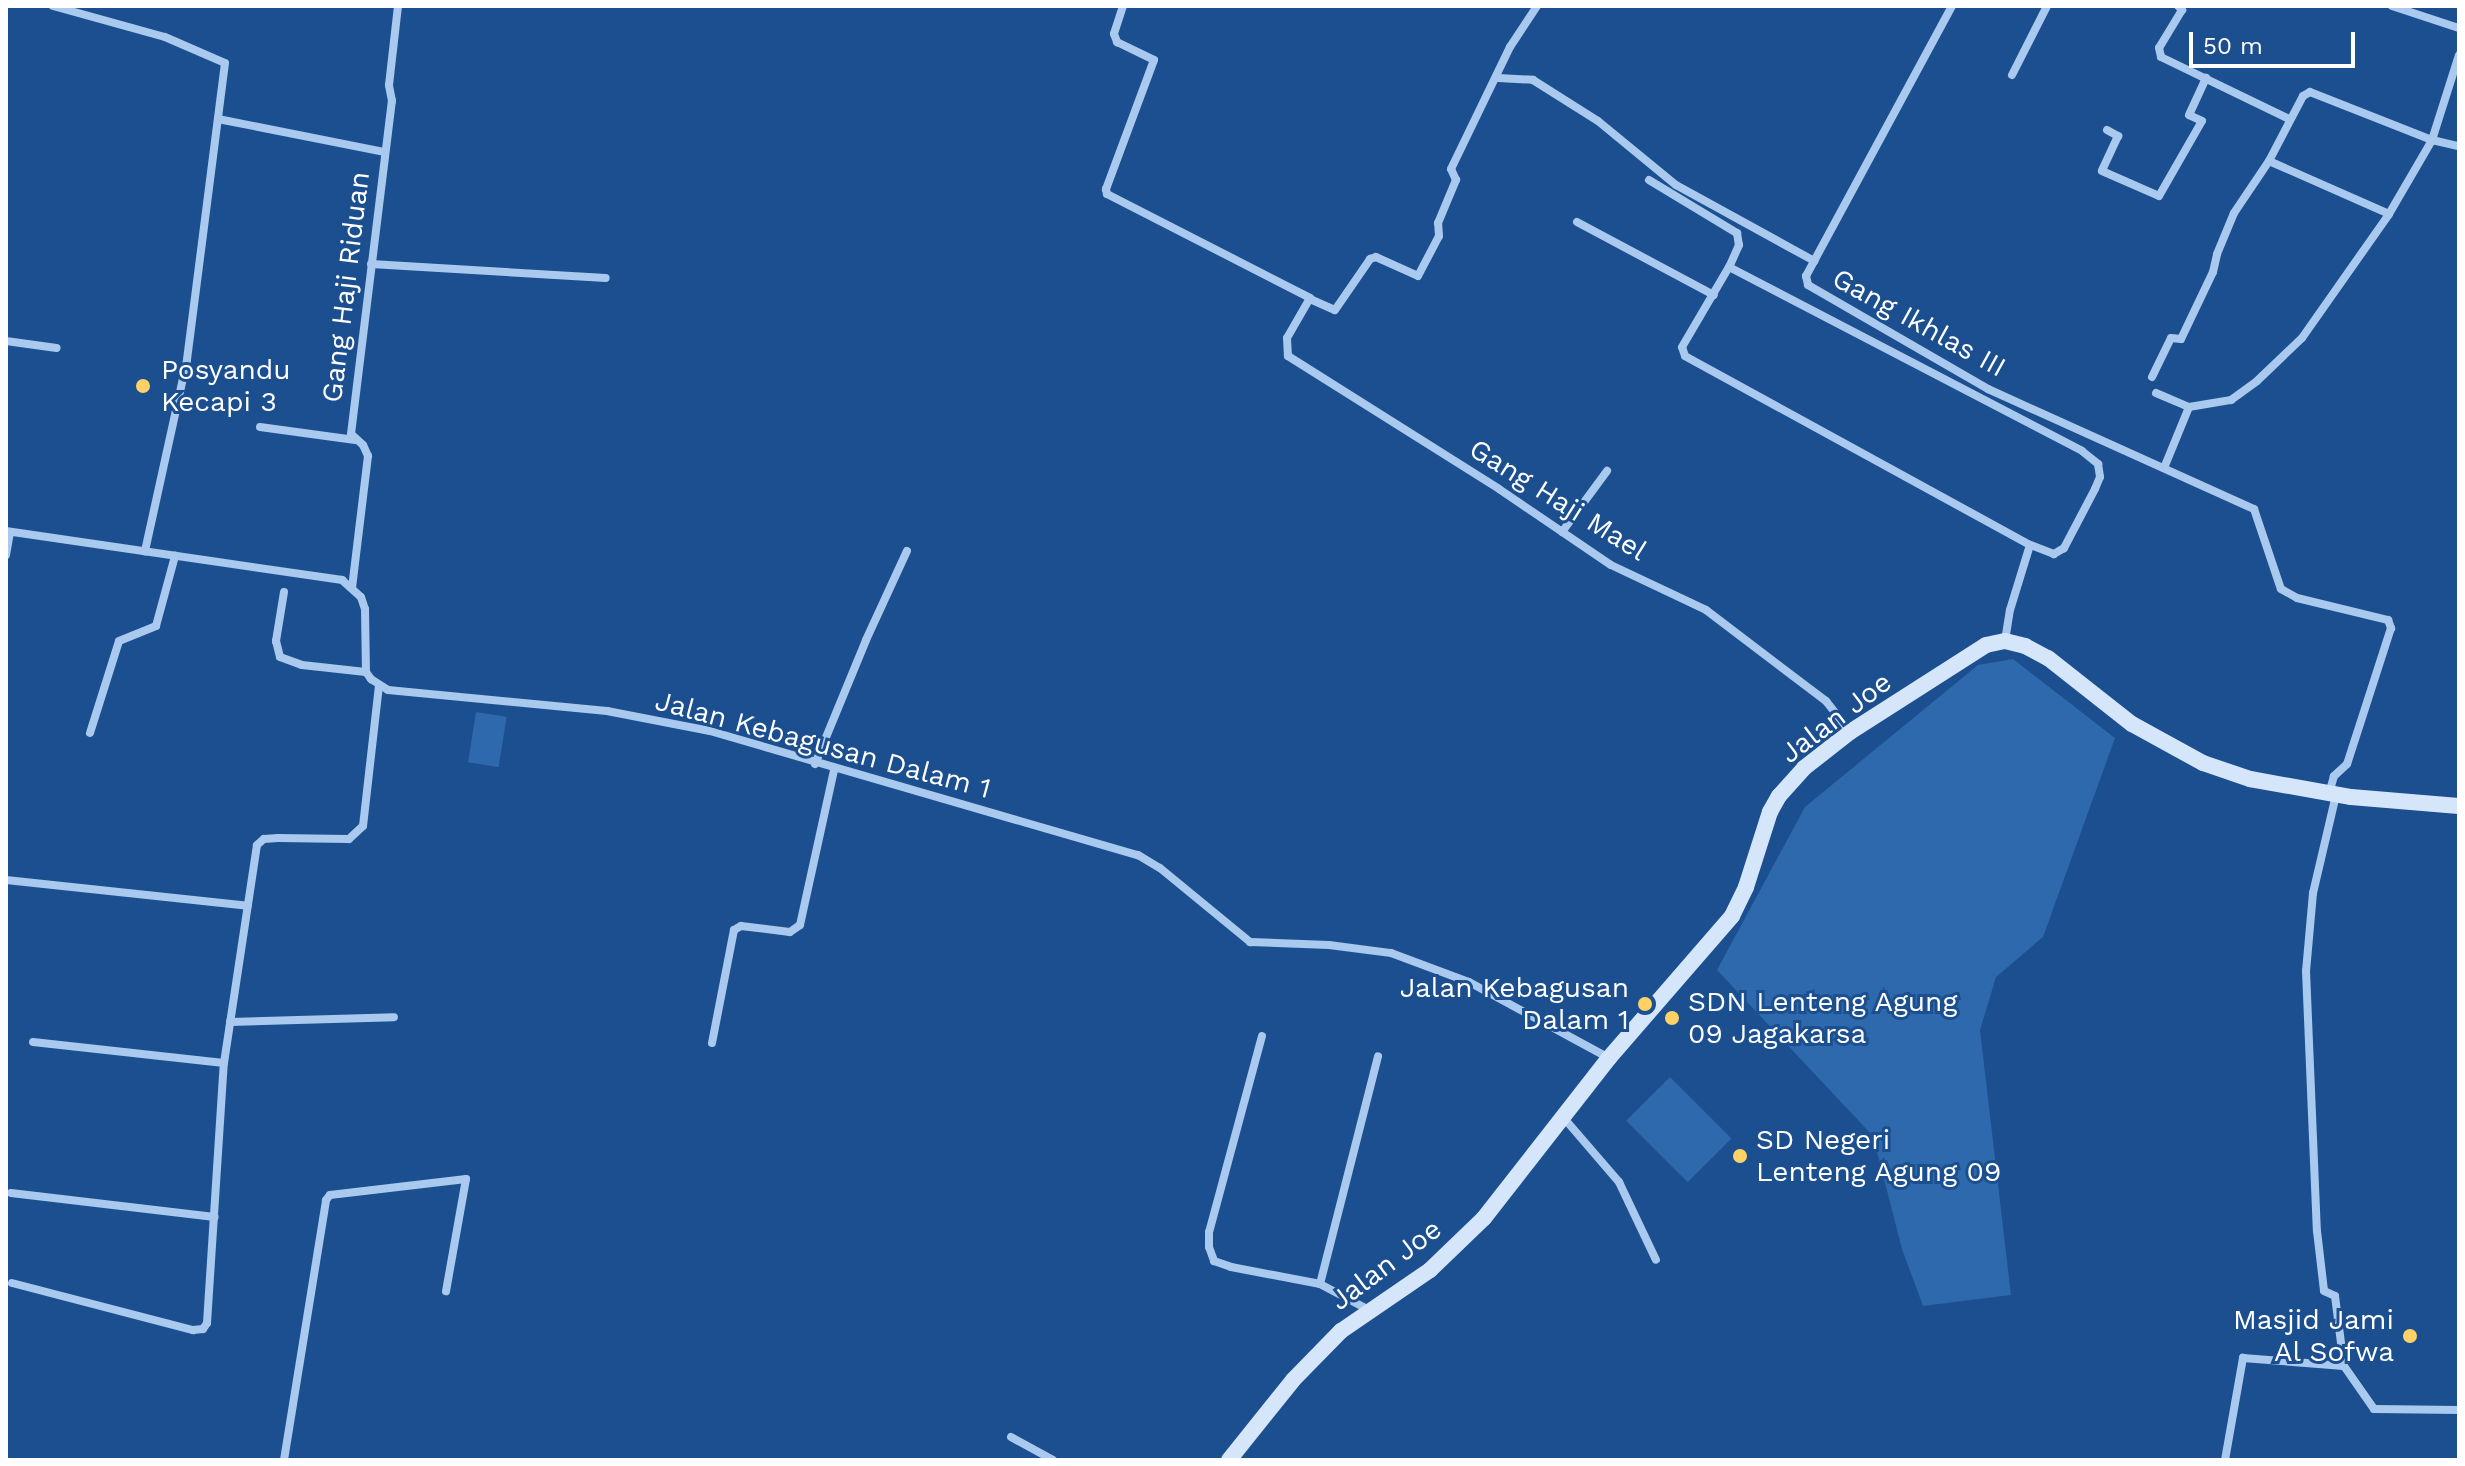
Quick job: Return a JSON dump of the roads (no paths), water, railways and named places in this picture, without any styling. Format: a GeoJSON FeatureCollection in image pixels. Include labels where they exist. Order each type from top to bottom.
{"type":"FeatureCollection","features":[{"type":"Feature","properties":{"kind":"street"},"geometry":{"type":"LineString","coordinates":[[53,6],[165,37],[222,59],[225,67],[187,360],[145,551]]}},
{"type":"Feature","properties":{"kind":"street"},"geometry":{"type":"LineString","coordinates":[[384,152],[392,101],[389,85],[398,6]]}},
{"type":"Feature","properties":{"kind":"street"},"geometry":{"type":"LineString","coordinates":[[1123,6],[1114,34],[1117,42],[1154,60],[1106,189],[1107,194],[1335,310],[1370,259],[1376,257],[1418,276],[1439,236],[1438,223],[1456,180],[1451,169],[1498,78],[1510,47],[1537,6]]}},
{"type":"Feature","properties":{"kind":"street","name":"Gang Ikhlas III"},"geometry":{"type":"LineString","coordinates":[[1952,6],[1806,276],[1816,291],[1988,389],[2254,509],[2281,589],[2297,598],[2380,617],[2390,623],[2347,764],[2334,776],[2338,795]]}},
{"type":"Feature","properties":{"kind":"street"},"geometry":{"type":"LineString","coordinates":[[2012,75],[2047,6]]}},
{"type":"Feature","properties":{"kind":"street"},"geometry":{"type":"LineString","coordinates":[[2178,6],[2181,13],[2159,53],[2289,119]]}},
{"type":"Feature","properties":{"kind":"street"},"geometry":{"type":"LineString","coordinates":[[2392,6],[2459,28]]}},
{"type":"Feature","properties":{"kind":"street"},"geometry":{"type":"LineString","coordinates":[[2156,393],[2189,407],[2231,400],[2257,381],[2302,338],[2389,214],[2432,140],[2459,55]]}},
{"type":"Feature","properties":{"kind":"street"},"geometry":{"type":"LineString","coordinates":[[1498,78],[1533,80],[1598,121],[1676,185],[1814,261]]}},
{"type":"Feature","properties":{"kind":"street"},"geometry":{"type":"LineString","coordinates":[[2107,130],[2118,136],[2102,171],[2159,196],[2202,121],[2189,115],[2206,78]]}},
{"type":"Feature","properties":{"kind":"street"},"geometry":{"type":"LineString","coordinates":[[2152,377],[2171,338],[2181,339],[2213,272],[2234,213],[2269,161],[2300,99],[2310,92],[2432,140],[2459,146]]}},
{"type":"Feature","properties":{"kind":"street","name":"Gang Haji Riduan"},"geometry":{"type":"LineString","coordinates":[[218,119],[384,152],[351,434],[363,445],[368,456],[352,588]]}},
{"type":"Feature","properties":{"kind":"street"},"geometry":{"type":"LineString","coordinates":[[2269,161],[2389,214]]}},
{"type":"Feature","properties":{"kind":"street"},"geometry":{"type":"LineString","coordinates":[[1649,180],[1737,233],[1739,245],[1714,295],[1682,347],[1685,356],[2030,545],[2054,554],[2064,548],[2100,477],[2098,464],[2082,451],[1729,267]]}},
{"type":"Feature","properties":{"kind":"street"},"geometry":{"type":"LineString","coordinates":[[1577,222],[1714,295]]}},
{"type":"Feature","properties":{"kind":"street"},"geometry":{"type":"LineString","coordinates":[[371,264],[606,278]]}},
{"type":"Feature","properties":{"kind":"street","name":"Gang Haji Mael"},"geometry":{"type":"LineString","coordinates":[[1308,298],[1287,338],[1285,350],[1288,356],[1611,565],[1706,610],[1826,701],[1850,732]]}},
{"type":"Feature","properties":{"kind":"street"},"geometry":{"type":"LineString","coordinates":[[6,341],[57,348]]}},
{"type":"Feature","properties":{"kind":"street"},"geometry":{"type":"LineString","coordinates":[[2164,468],[2189,407]]}},
{"type":"Feature","properties":{"kind":"street"},"geometry":{"type":"LineString","coordinates":[[260,427],[355,440]]}},
{"type":"Feature","properties":{"kind":"street"},"geometry":{"type":"LineString","coordinates":[[1562,532],[1607,471]]}},
{"type":"Feature","properties":{"kind":"street"},"geometry":{"type":"LineString","coordinates":[[6,555],[8,531],[325,575],[352,588],[365,609],[366,672]]}},
{"type":"Feature","properties":{"kind":"street"},"geometry":{"type":"LineString","coordinates":[[2030,545],[2010,610],[2005,641],[2025,646],[2048,658],[2132,724],[2203,763],[2250,779],[2406,804],[2459,806]]}},
{"type":"Feature","properties":{"kind":"street"},"geometry":{"type":"LineString","coordinates":[[815,764],[907,551]]}},
{"type":"Feature","properties":{"kind":"street"},"geometry":{"type":"LineString","coordinates":[[90,733],[119,641],[156,626],[175,556]]}},
{"type":"Feature","properties":{"kind":"street"},"geometry":{"type":"LineString","coordinates":[[12,1283],[193,1330],[203,1329],[207,1323],[224,1063],[257,845],[264,839],[349,839],[363,826],[379,685],[366,672],[302,665],[280,657],[276,641],[284,592]]}},
{"type":"Feature","properties":{"kind":"street","name":"Jalan Joe"},"geometry":{"type":"LineString","coordinates":[[1229,1460],[1293,1380],[1341,1331],[1430,1270],[1484,1218],[1609,1058],[1732,916],[1779,796],[1804,768],[1850,732],[1986,645],[2005,641]]}},
{"type":"Feature","properties":{"kind":"street","name":"Jalan Kebagusan Dalam 1"},"geometry":{"type":"LineString","coordinates":[[379,685],[400,692],[607,711],[710,731],[834,770],[1138,855],[1160,868],[1250,942],[1352,947],[1391,953],[1469,982],[1609,1058]]}},
{"type":"Feature","properties":{"kind":"street"},"geometry":{"type":"LineString","coordinates":[[712,1043],[734,930],[741,926],[790,932],[800,925],[834,770]]}},
{"type":"Feature","properties":{"kind":"street"},"geometry":{"type":"LineString","coordinates":[[2338,795],[2313,893],[2306,971],[2317,1231],[2324,1291],[2335,1296],[2346,1368],[2374,1409],[2459,1410]]}},
{"type":"Feature","properties":{"kind":"street"},"geometry":{"type":"LineString","coordinates":[[6,880],[248,906]]}},
{"type":"Feature","properties":{"kind":"street"},"geometry":{"type":"LineString","coordinates":[[230,1022],[394,1017]]}},
{"type":"Feature","properties":{"kind":"street"},"geometry":{"type":"LineString","coordinates":[[1262,1036],[1209,1232],[1209,1247],[1214,1261],[1320,1284],[1369,1310]]}},
{"type":"Feature","properties":{"kind":"street"},"geometry":{"type":"LineString","coordinates":[[33,1042],[224,1063]]}},
{"type":"Feature","properties":{"kind":"street"},"geometry":{"type":"LineString","coordinates":[[1320,1284],[1378,1056]]}},
{"type":"Feature","properties":{"kind":"street"},"geometry":{"type":"LineString","coordinates":[[1563,1116],[1619,1182],[1656,1260]]}},
{"type":"Feature","properties":{"kind":"street"},"geometry":{"type":"LineString","coordinates":[[284,1460],[326,1200],[330,1195],[466,1179],[446,1291]]}},
{"type":"Feature","properties":{"kind":"street"},"geometry":{"type":"LineString","coordinates":[[11,1193],[215,1217]]}},
{"type":"Feature","properties":{"kind":"street"},"geometry":{"type":"LineString","coordinates":[[2225,1460],[2243,1358],[2346,1368]]}},
{"type":"Feature","properties":{"kind":"street"},"geometry":{"type":"LineString","coordinates":[[1011,1437],[1053,1460]]}},
{"type":"Feature","properties":{"kind":"place","name":"Posyandu Kecapi 3"},"geometry":{"type":"Point","coordinates":[143,386]}},
{"type":"Feature","properties":{"kind":"place","name":"Jalan Kebagusan Dalam 1"},"geometry":{"type":"Point","coordinates":[1645,1004]}},
{"type":"Feature","properties":{"kind":"place","name":"SDN Lenteng Agung 09 Jagakarsa"},"geometry":{"type":"Point","coordinates":[1672,1018]}},
{"type":"Feature","properties":{"kind":"place","name":"SD Negeri Lenteng Agung 09"},"geometry":{"type":"Point","coordinates":[1740,1156]}},
{"type":"Feature","properties":{"kind":"place","name":"Masjid Jami Al Sofwa"},"geometry":{"type":"Point","coordinates":[2410,1336]}}]}
